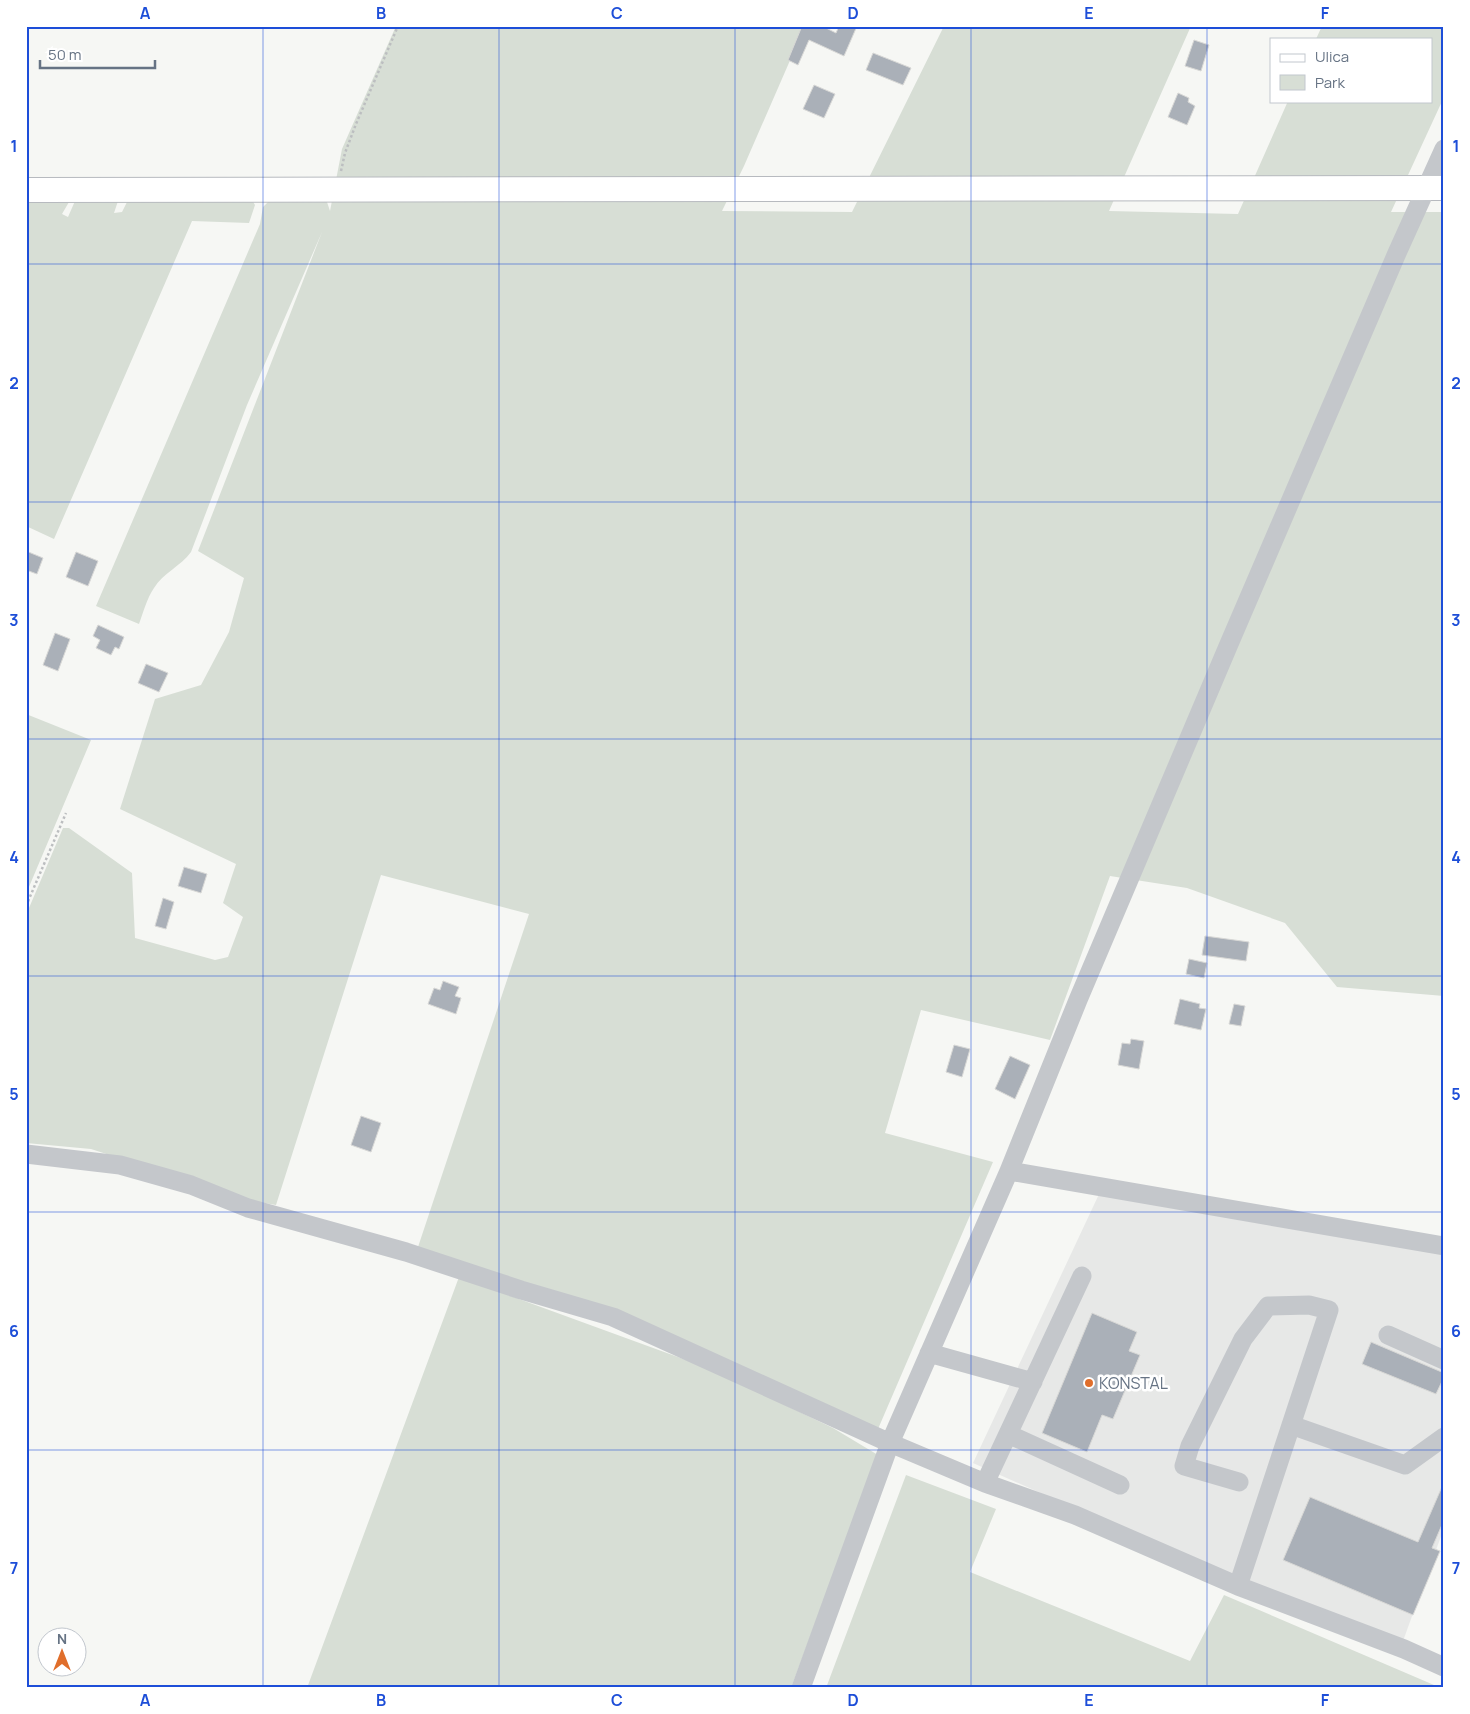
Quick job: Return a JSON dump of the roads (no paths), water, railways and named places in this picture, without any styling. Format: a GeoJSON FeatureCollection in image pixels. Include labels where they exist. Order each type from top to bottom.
{"type":"FeatureCollection","features":[{"type":"Feature","properties":{"kind":"main road"},"geometry":{"type":"LineString","coordinates":[[26,190],[1436,188]]}},
{"type":"Feature","properties":{"kind":"street"},"geometry":{"type":"LineString","coordinates":[[801,1688],[890,1443],[1009,1171],[1078,1000],[1393,262],[1436,188],[1444,149]]}},
{"type":"Feature","properties":{"kind":"street"},"geometry":{"type":"LineString","coordinates":[[26,1154],[120,1165],[191,1184],[248,1208],[406,1252],[521,1290],[613,1316],[890,1443],[985,1483],[1075,1515],[1238,1586],[1404,1649],[1444,1667]]}},
{"type":"Feature","properties":{"kind":"street"},"geometry":{"type":"LineString","coordinates":[[1009,1171],[1444,1246]]}},
{"type":"Feature","properties":{"kind":"street"},"geometry":{"type":"LineString","coordinates":[[985,1483],[1082,1276]]}},
{"type":"Feature","properties":{"kind":"street"},"geometry":{"type":"LineString","coordinates":[[1238,1586],[1329,1310],[1309,1305],[1268,1306],[1243,1339],[1190,1446],[1184,1466],[1239,1482]]}},
{"type":"Feature","properties":{"kind":"street"},"geometry":{"type":"LineString","coordinates":[[1388,1335],[1444,1360]]}},
{"type":"Feature","properties":{"kind":"street"},"geometry":{"type":"LineString","coordinates":[[929,1353],[1033,1382]]}},
{"type":"Feature","properties":{"kind":"street"},"geometry":{"type":"LineString","coordinates":[[1291,1425],[1405,1465],[1444,1437]]}},
{"type":"Feature","properties":{"kind":"street"},"geometry":{"type":"LineString","coordinates":[[1008,1434],[1120,1485]]}},
{"type":"Feature","properties":{"kind":"place","name":"KONSTAL"},"geometry":{"type":"Point","coordinates":[1089,1383]}}]}
